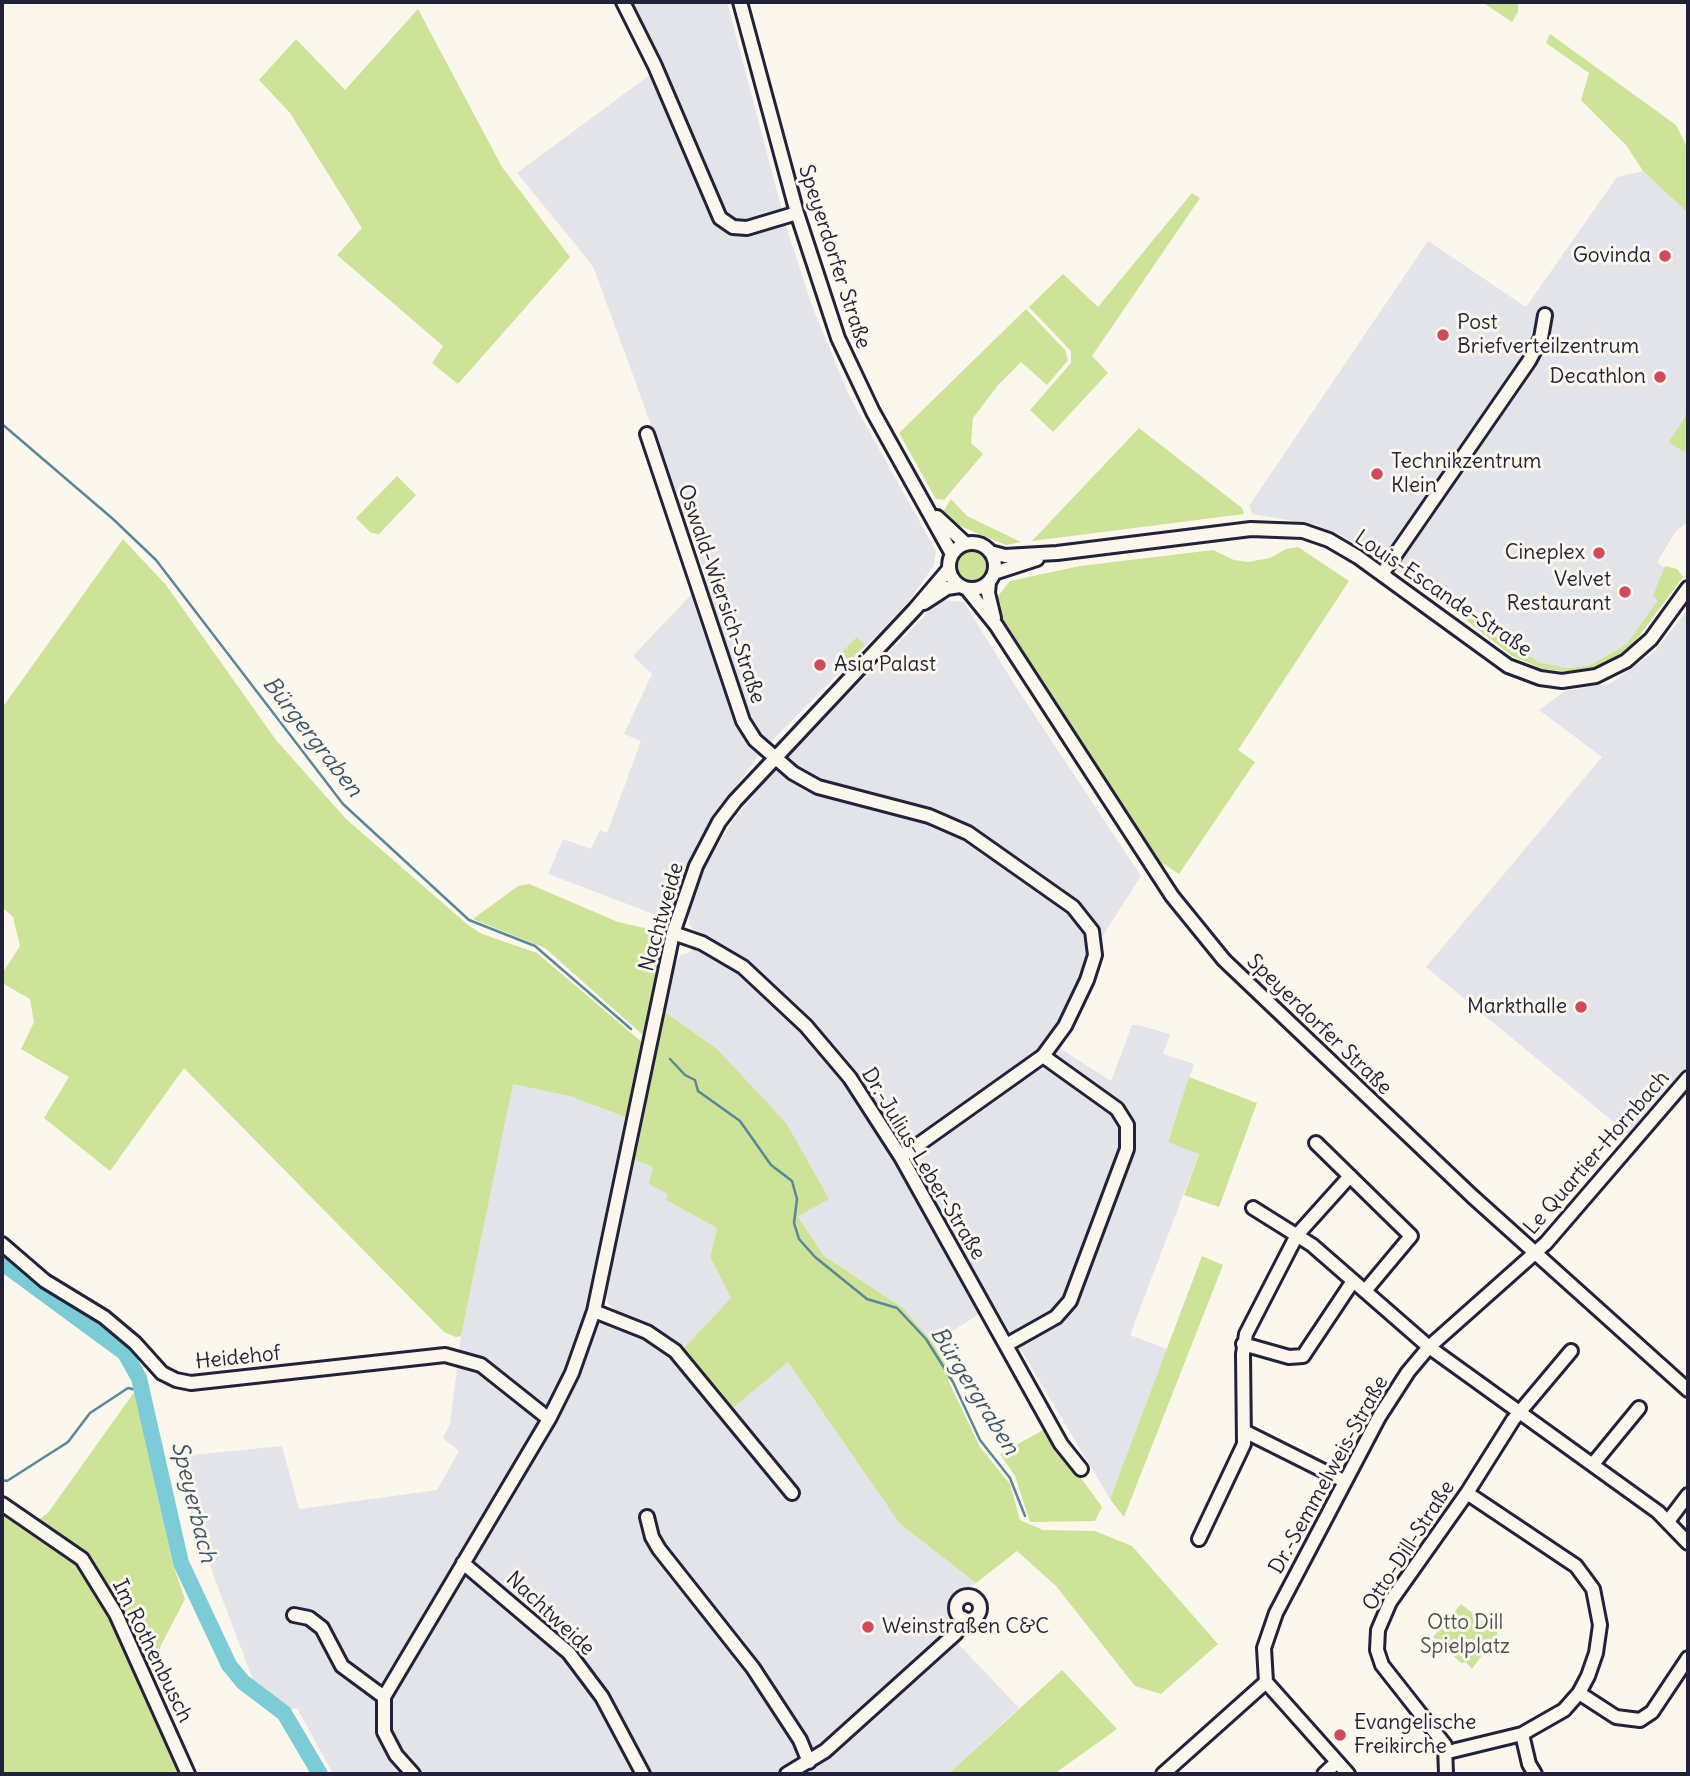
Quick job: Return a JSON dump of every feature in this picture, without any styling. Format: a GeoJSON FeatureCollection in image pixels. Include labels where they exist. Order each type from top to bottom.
{"type":"FeatureCollection","features":[{"type":"Feature","properties":{"kind":"street"},"geometry":{"type":"LineString","coordinates":[[623,2],[655,66],[720,218],[733,227],[747,228],[797,213]]}},
{"type":"Feature","properties":{"kind":"street","name":"Speyerdorfer Straße"},"geometry":{"type":"LineString","coordinates":[[740,2],[797,213],[828,312],[849,364],[873,412],[952,554]]}},
{"type":"Feature","properties":{"kind":"street"},"geometry":{"type":"LineString","coordinates":[[1382,574],[1529,361],[1541,338],[1545,316]]}},
{"type":"Feature","properties":{"kind":"street","name":"Oswald-Wiersich-Straße"},"geometry":{"type":"LineString","coordinates":[[647,434],[743,721],[755,740],[793,773],[818,787],[929,816],[968,834],[1046,887],[1085,920],[1095,942],[1091,969],[1065,1026],[1043,1056],[901,1157]]}},
{"type":"Feature","properties":{"kind":"street","name":"Speyerdorfer Straße"},"geometry":{"type":"LineString","coordinates":[[929,509],[965,544]]}},
{"type":"Feature","properties":{"kind":"street","name":"Louis-Escande-Straße"},"geometry":{"type":"LineString","coordinates":[[990,552],[1002,556],[1057,553],[1251,529],[1303,531],[1329,540],[1382,574],[1508,666],[1529,675],[1562,681],[1596,676],[1626,662],[1651,639],[1688,588]]}},
{"type":"Feature","properties":{"kind":"street"},"geometry":{"type":"LineString","coordinates":[[965,544],[978,544],[990,552],[995,564],[991,578],[977,589],[964,587],[953,580],[948,569],[952,554],[965,544]]}},
{"type":"Feature","properties":{"kind":"street","name":"Louis-Escande-Straße"},"geometry":{"type":"LineString","coordinates":[[991,578],[1057,553]]}},
{"type":"Feature","properties":{"kind":"street","name":"Nachtweide"},"geometry":{"type":"LineString","coordinates":[[384,1697],[549,1419],[572,1373],[594,1311],[673,933],[687,887],[719,822],[775,757],[915,609],[948,569]]}},
{"type":"Feature","properties":{"kind":"street","name":"Speyerdorfer Straße"},"geometry":{"type":"LineString","coordinates":[[991,578],[988,593],[996,625]]}},
{"type":"Feature","properties":{"kind":"street","name":"Speyerdorfer Straße"},"geometry":{"type":"LineString","coordinates":[[964,587],[996,625],[1167,888],[1207,940],[1280,1016],[1535,1254],[1688,1390]]}},
{"type":"Feature","properties":{"kind":"street","name":"Nachtweide"},"geometry":{"type":"LineString","coordinates":[[915,609],[944,590],[964,587]]}},
{"type":"Feature","properties":{"kind":"street","name":"Dr.-Julius-Leber-Straße"},"geometry":{"type":"LineString","coordinates":[[673,933],[725,955],[781,1001],[850,1078],[901,1157],[1061,1444],[1081,1469]]}},
{"type":"Feature","properties":{"kind":"street"},"geometry":{"type":"LineString","coordinates":[[1007,1344],[1056,1317],[1070,1301],[1127,1149],[1127,1125],[1117,1109],[1043,1056]]}},
{"type":"Feature","properties":{"kind":"street","name":"Le Quartier-Hornbach"},"geometry":{"type":"LineString","coordinates":[[1535,1254],[1688,1078]]}},
{"type":"Feature","properties":{"kind":"street"},"geometry":{"type":"LineString","coordinates":[[1316,1143],[1411,1236],[1365,1291]]}},
{"type":"Feature","properties":{"kind":"street"},"geometry":{"type":"LineString","coordinates":[[1199,1539],[1242,1450],[1245,1433],[1243,1344],[1273,1278],[1297,1236],[1350,1176]]}},
{"type":"Feature","properties":{"kind":"street"},"geometry":{"type":"LineString","coordinates":[[1253,1208],[1297,1236],[1429,1348],[1669,1520],[1688,1543]]}},
{"type":"Feature","properties":{"kind":"street","name":"Heidehof"},"geometry":{"type":"LineString","coordinates":[[2,1244],[45,1281],[104,1317],[135,1343],[162,1373],[176,1380],[191,1383],[445,1355],[481,1365],[549,1419]]}},
{"type":"Feature","properties":{"kind":"street","name":"Dr.-Semmelweis-Straße"},"geometry":{"type":"LineString","coordinates":[[1266,1682],[1264,1648],[1269,1627],[1389,1399],[1429,1348],[1535,1254]]}},
{"type":"Feature","properties":{"kind":"street"},"geometry":{"type":"LineString","coordinates":[[1243,1344],[1289,1357],[1303,1356],[1353,1281]]}},
{"type":"Feature","properties":{"kind":"street"},"geometry":{"type":"LineString","coordinates":[[594,1311],[646,1332],[675,1351],[792,1493]]}},
{"type":"Feature","properties":{"kind":"street","name":"Otto-Dill-Straße"},"geometry":{"type":"LineString","coordinates":[[1448,1752],[1432,1725],[1382,1665],[1377,1640],[1380,1621],[1390,1602],[1467,1493],[1519,1412],[1571,1351]]}},
{"type":"Feature","properties":{"kind":"street"},"geometry":{"type":"LineString","coordinates":[[1593,1464],[1639,1408]]}},
{"type":"Feature","properties":{"kind":"street"},"geometry":{"type":"LineString","coordinates":[[1245,1433],[1344,1481]]}},
{"type":"Feature","properties":{"kind":"street"},"geometry":{"type":"LineString","coordinates":[[1446,1774],[1448,1752],[1521,1734],[1555,1717],[1579,1693],[1592,1665],[1599,1636],[1600,1610],[1593,1589],[1576,1566],[1467,1493]]}},
{"type":"Feature","properties":{"kind":"street"},"geometry":{"type":"LineString","coordinates":[[1669,1520],[1688,1495]]}},
{"type":"Feature","properties":{"kind":"street","name":"Im Rothenbusch"},"geometry":{"type":"LineString","coordinates":[[2,1504],[82,1559],[116,1614],[188,1774]]}},
{"type":"Feature","properties":{"kind":"street"},"geometry":{"type":"LineString","coordinates":[[647,1517],[652,1537],[659,1549],[753,1668],[800,1740],[809,1762]]}},
{"type":"Feature","properties":{"kind":"street","name":"Nachtweide"},"geometry":{"type":"LineString","coordinates":[[463,1563],[569,1653],[603,1697],[643,1774]]}},
{"type":"Feature","properties":{"kind":"street"},"geometry":{"type":"LineString","coordinates":[[294,1615],[309,1618],[322,1628],[342,1666],[384,1697],[384,1732],[396,1755],[413,1774]]}},
{"type":"Feature","properties":{"kind":"street"},"geometry":{"type":"LineString","coordinates":[[786,1774],[809,1762],[956,1633],[962,1618]]}},
{"type":"Feature","properties":{"kind":"street"},"geometry":{"type":"LineString","coordinates":[[1579,1693],[1616,1717],[1640,1720],[1652,1712],[1688,1658]]}},
{"type":"Feature","properties":{"kind":"street"},"geometry":{"type":"LineString","coordinates":[[1163,1774],[1266,1682],[1348,1774]]}},
{"type":"Feature","properties":{"kind":"street"},"geometry":{"type":"LineString","coordinates":[[1521,1734],[1535,1774]]}},
{"type":"Feature","properties":{"kind":"street"},"geometry":{"type":"LineString","coordinates":[[1324,1774],[1337,1762]]}},
{"type":"Feature","properties":{"kind":"shaded area"},"geometry":{"type":"Polygon","coordinates":[[[630,2],[727,2],[787,229],[812,306],[848,393],[936,551],[934,565],[908,603],[761,752],[708,824],[682,878],[669,920],[548,874],[563,839],[591,849],[600,830],[607,833],[641,741],[624,734],[652,674],[633,656],[707,578],[593,266],[517,173],[662,66],[630,2]]]}},
{"type":"Feature","properties":{"kind":"shaded area"},"geometry":{"type":"Polygon","coordinates":[[[1643,171],[1688,213],[1688,522],[1676,531],[1657,562],[1677,578],[1627,648],[1590,667],[1548,668],[1514,655],[1404,575],[1343,536],[1316,525],[1253,514],[1249,506],[1428,241],[1526,307],[1617,177],[1643,171]]]}},
{"type":"Feature","properties":{"kind":"shaded area"},"geometry":{"type":"Polygon","coordinates":[[[940,600],[964,602],[1016,687],[1141,876],[1102,937],[1103,950],[1098,968],[1061,1049],[1111,1081],[1132,1025],[1138,1025],[1170,1034],[1163,1054],[1194,1064],[1168,1141],[1199,1153],[1130,1335],[1167,1349],[1110,1499],[994,1305],[933,1343],[903,1308],[822,1254],[798,1215],[829,1198],[717,1049],[665,1012],[675,964],[681,955],[691,952],[697,934],[689,924],[689,908],[706,865],[730,825],[769,776],[940,600]]]}},
{"type":"Feature","properties":{"kind":"shaded area"},"geometry":{"type":"Polygon","coordinates":[[[1688,609],[1688,1086],[1639,1143],[1426,967],[1602,757],[1539,710],[1565,691],[1611,683],[1655,651],[1688,609]]]}},
{"type":"Feature","properties":{"kind":"shaded area"},"geometry":{"type":"Polygon","coordinates":[[[513,1083],[570,1096],[626,1118],[584,1313],[638,1334],[673,1357],[721,1418],[788,1362],[900,1524],[976,1583],[954,1599],[949,1634],[1019,1708],[948,1774],[333,1774],[297,1708],[288,1710],[255,1685],[179,1484],[182,1456],[282,1446],[299,1509],[437,1490],[459,1451],[443,1438],[450,1424],[461,1336],[513,1083]]]}},
{"type":"Feature","properties":{"kind":"shaded area"},"geometry":{"type":"Polygon","coordinates":[[[635,1160],[653,1167],[669,1194],[666,1200],[717,1228],[710,1257],[731,1298],[683,1349],[660,1331],[617,1312],[607,1302],[606,1290],[635,1160]]]}},
{"type":"Feature","properties":{"kind":"green space"},"geometry":{"type":"Polygon","coordinates":[[[1482,2],[1518,2],[1518,12],[1512,22],[1482,2]]]}},
{"type":"Feature","properties":{"kind":"green space"},"geometry":{"type":"Polygon","coordinates":[[[418,9],[502,167],[570,257],[458,384],[432,363],[443,346],[337,255],[362,228],[290,113],[259,80],[296,39],[345,90],[418,9]]]}},
{"type":"Feature","properties":{"kind":"green space"},"geometry":{"type":"Polygon","coordinates":[[[1550,34],[1676,125],[1688,149],[1688,213],[1643,171],[1626,145],[1581,100],[1589,73],[1546,43],[1550,34]]]}},
{"type":"Feature","properties":{"kind":"green space"},"geometry":{"type":"Polygon","coordinates":[[[1192,193],[1200,198],[1092,356],[1108,373],[1053,432],[1030,410],[1071,363],[1071,351],[1029,307],[1063,274],[1098,307],[1192,193]]]}},
{"type":"Feature","properties":{"kind":"green space"},"geometry":{"type":"Polygon","coordinates":[[[1026,309],[1065,350],[1068,360],[1047,385],[1021,362],[998,385],[973,418],[971,443],[983,454],[944,500],[936,499],[899,433],[1026,309]]]}},
{"type":"Feature","properties":{"kind":"green space"},"geometry":{"type":"Polygon","coordinates":[[[1688,412],[1688,446],[1684,452],[1669,442],[1688,412]]]}},
{"type":"Feature","properties":{"kind":"green space"},"geometry":{"type":"Polygon","coordinates":[[[1139,428],[1242,508],[1244,514],[1032,541],[1139,428]]]}},
{"type":"Feature","properties":{"kind":"green space"},"geometry":{"type":"Polygon","coordinates":[[[397,476],[416,495],[379,534],[371,533],[356,518],[397,476]]]}},
{"type":"Feature","properties":{"kind":"green space"},"geometry":{"type":"Polygon","coordinates":[[[951,499],[967,516],[1021,542],[1006,545],[960,526],[953,528],[943,512],[951,499]]]}},
{"type":"Feature","properties":{"kind":"green space"},"geometry":{"type":"Polygon","coordinates":[[[123,539],[166,585],[276,740],[346,819],[468,925],[482,934],[537,953],[643,1043],[627,1118],[570,1096],[513,1084],[461,1336],[456,1337],[444,1332],[184,1068],[110,1171],[44,1118],[69,1077],[21,1049],[34,1022],[30,999],[2,983],[2,974],[20,946],[13,917],[2,907],[2,708],[123,539]]]}},
{"type":"Feature","properties":{"kind":"green space"},"geometry":{"type":"Polygon","coordinates":[[[1298,547],[1349,581],[1238,750],[1255,762],[1179,874],[1164,864],[1159,869],[1002,621],[994,601],[1010,581],[1080,566],[1213,550],[1234,560],[1248,562],[1270,558],[1286,549],[1298,547]]]}},
{"type":"Feature","properties":{"kind":"green space"},"geometry":{"type":"Polygon","coordinates":[[[970,548],[983,553],[988,566],[983,579],[970,584],[957,579],[952,566],[957,553],[970,548]]]}},
{"type":"Feature","properties":{"kind":"green space"},"geometry":{"type":"Polygon","coordinates":[[[1665,566],[1677,569],[1683,577],[1634,643],[1595,668],[1575,672],[1543,669],[1512,656],[1466,620],[1469,617],[1540,663],[1568,668],[1589,666],[1627,644],[1658,600],[1653,596],[1665,566]]]}},
{"type":"Feature","properties":{"kind":"green space"},"geometry":{"type":"Polygon","coordinates":[[[857,637],[865,645],[849,661],[841,653],[857,637]]]}},
{"type":"Feature","properties":{"kind":"green space"},"geometry":{"type":"Polygon","coordinates":[[[529,884],[618,922],[666,933],[644,1036],[545,948],[473,919],[518,886],[529,884]]]}},
{"type":"Feature","properties":{"kind":"green space"},"geometry":{"type":"Polygon","coordinates":[[[665,1012],[717,1049],[786,1123],[829,1199],[798,1216],[823,1255],[903,1308],[933,1343],[953,1377],[948,1380],[980,1447],[1010,1484],[1020,1520],[1043,1530],[1095,1531],[1132,1546],[1218,1644],[1161,1694],[1135,1686],[1056,1586],[1017,1551],[976,1583],[900,1524],[788,1362],[733,1408],[683,1349],[731,1298],[710,1257],[717,1228],[666,1200],[668,1194],[649,1184],[653,1167],[635,1160],[665,1012]]]}},
{"type":"Feature","properties":{"kind":"green space"},"geometry":{"type":"Polygon","coordinates":[[[1189,1077],[1257,1103],[1219,1207],[1184,1195],[1199,1154],[1168,1142],[1189,1077]]]}},
{"type":"Feature","properties":{"kind":"green space"},"geometry":{"type":"Polygon","coordinates":[[[1202,1256],[1223,1265],[1124,1517],[1110,1499],[1202,1256]]]}},
{"type":"Feature","properties":{"kind":"green space"},"geometry":{"type":"Polygon","coordinates":[[[135,1391],[173,1565],[185,1599],[142,1682],[184,1774],[2,1774],[2,1511],[30,1526],[48,1513],[135,1391]]]}},
{"type":"Feature","properties":{"kind":"green space"},"geometry":{"type":"Polygon","coordinates":[[[1045,1429],[1102,1507],[1095,1521],[1030,1522],[1015,1476],[1000,1454],[1045,1429]]]}},
{"type":"Feature","properties":{"kind":"green space","name":"Otto Dill Spielplatz"},"geometry":{"type":"Polygon","coordinates":[[[1461,1604],[1498,1633],[1472,1669],[1466,1662],[1461,1663],[1433,1637],[1461,1604]]]}},
{"type":"Feature","properties":{"kind":"green space"},"geometry":{"type":"Polygon","coordinates":[[[1062,1670],[1117,1729],[1054,1774],[948,1774],[1062,1670]]]}},
{"type":"Feature","properties":{"kind":"waterway","name":"Bürgergraben"},"geometry":{"type":"LineString","coordinates":[[2,424],[113,519],[156,560],[343,804],[469,920],[535,946],[631,1029]]}},
{"type":"Feature","properties":{"kind":"waterway","name":"Bürgergraben"},"geometry":{"type":"LineString","coordinates":[[670,1059],[685,1075],[695,1080],[698,1091],[740,1121],[771,1165],[792,1181],[797,1199],[794,1223],[799,1239],[815,1257],[867,1299],[897,1308],[926,1339],[953,1382],[980,1440],[1010,1478],[1025,1516]]}},
{"type":"Feature","properties":{"kind":"waterway","name":"Speyerbach"},"geometry":{"type":"LineString","coordinates":[[2,1266],[8,1267],[125,1353],[139,1378],[181,1563],[229,1665],[243,1682],[284,1713],[320,1774]]}},
{"type":"Feature","properties":{"kind":"waterway"},"geometry":{"type":"LineString","coordinates":[[2,1480],[7,1481],[68,1442],[90,1413],[128,1388],[141,1391]]}},
{"type":"Feature","properties":{"kind":"place","name":"Govinda"},"geometry":{"type":"Point","coordinates":[1665,256]}},
{"type":"Feature","properties":{"kind":"place","name":"Post Briefverteilzentrum"},"geometry":{"type":"Point","coordinates":[1443,335]}},
{"type":"Feature","properties":{"kind":"place","name":"Decathlon"},"geometry":{"type":"Point","coordinates":[1660,377]}},
{"type":"Feature","properties":{"kind":"place","name":"Technikzentrum Klein"},"geometry":{"type":"Point","coordinates":[1377,474]}},
{"type":"Feature","properties":{"kind":"place","name":"Cineplex"},"geometry":{"type":"Point","coordinates":[1599,553]}},
{"type":"Feature","properties":{"kind":"place","name":"Velvet Restaurant"},"geometry":{"type":"Point","coordinates":[1625,592]}},
{"type":"Feature","properties":{"kind":"place","name":"Asia Palast"},"geometry":{"type":"Point","coordinates":[820,665]}},
{"type":"Feature","properties":{"kind":"place","name":"Markthalle"},"geometry":{"type":"Point","coordinates":[1581,1007]}},
{"type":"Feature","properties":{"kind":"place","name":"Weinstraßen C&C"},"geometry":{"type":"Point","coordinates":[868,1627]}},
{"type":"Feature","properties":{"kind":"place","name":"Evangelische Freikirche"},"geometry":{"type":"Point","coordinates":[1340,1735]}}]}
